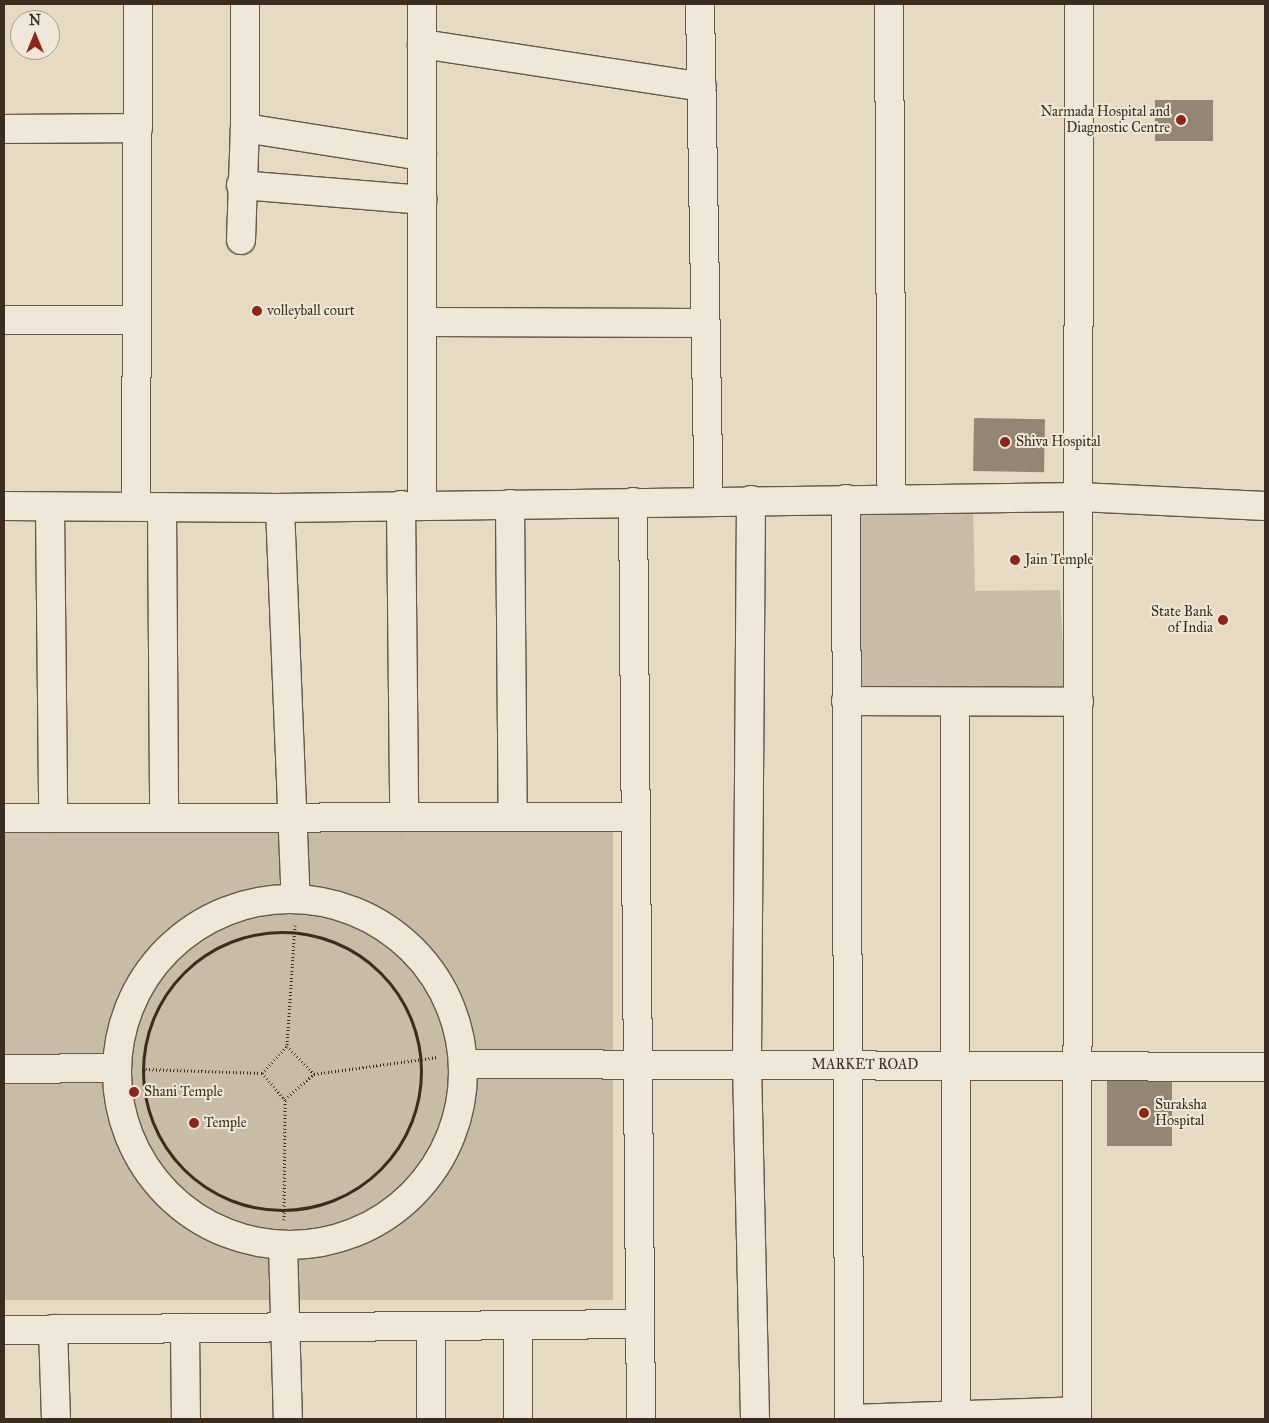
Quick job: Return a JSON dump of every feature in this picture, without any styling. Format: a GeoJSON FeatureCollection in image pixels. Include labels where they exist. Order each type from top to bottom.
{"type":"FeatureCollection","features":[{"type":"Feature","properties":{"kind":"street"},"geometry":{"type":"LineString","coordinates":[[138,4],[137,320],[149,507],[164,818]]}},
{"type":"Feature","properties":{"kind":"street"},"geometry":{"type":"LineString","coordinates":[[241,240],[241,186],[245,128],[245,4]]}},
{"type":"Feature","properties":{"kind":"street"},"geometry":{"type":"LineString","coordinates":[[404,817],[411,505],[422,322],[422,4]]}},
{"type":"Feature","properties":{"kind":"street"},"geometry":{"type":"LineString","coordinates":[[700,4],[703,323],[709,501]]}},
{"type":"Feature","properties":{"kind":"street"},"geometry":{"type":"LineString","coordinates":[[889,4],[892,498]]}},
{"type":"Feature","properties":{"kind":"street"},"geometry":{"type":"LineString","coordinates":[[846,499],[850,1419],[1077,1415],[1080,496],[1079,4]]}},
{"type":"Feature","properties":{"kind":"street"},"geometry":{"type":"LineString","coordinates":[[422,44],[702,87]]}},
{"type":"Feature","properties":{"kind":"street"},"geometry":{"type":"LineString","coordinates":[[4,129],[138,128]]}},
{"type":"Feature","properties":{"kind":"street"},"geometry":{"type":"LineString","coordinates":[[245,128],[422,156]]}},
{"type":"Feature","properties":{"kind":"street"},"geometry":{"type":"LineString","coordinates":[[241,186],[422,200]]}},
{"type":"Feature","properties":{"kind":"street"},"geometry":{"type":"LineString","coordinates":[[4,320],[137,320]]}},
{"type":"Feature","properties":{"kind":"street"},"geometry":{"type":"LineString","coordinates":[[422,322],[703,323]]}},
{"type":"Feature","properties":{"kind":"street"},"geometry":{"type":"LineString","coordinates":[[4,506],[280,508],[1080,496],[1265,506]]}},
{"type":"Feature","properties":{"kind":"street"},"geometry":{"type":"LineString","coordinates":[[752,500],[747,1065],[755,1419]]}},
{"type":"Feature","properties":{"kind":"street"},"geometry":{"type":"LineString","coordinates":[[633,502],[641,1419]]}},
{"type":"Feature","properties":{"kind":"street"},"geometry":{"type":"LineString","coordinates":[[510,504],[513,817]]}},
{"type":"Feature","properties":{"kind":"street"},"geometry":{"type":"LineString","coordinates":[[50,507],[53,818]]}},
{"type":"Feature","properties":{"kind":"street"},"geometry":{"type":"LineString","coordinates":[[280,508],[296,899]]}},
{"type":"Feature","properties":{"kind":"street"},"geometry":{"type":"LineString","coordinates":[[846,701],[955,703],[1079,702]]}},
{"type":"Feature","properties":{"kind":"street"},"geometry":{"type":"LineString","coordinates":[[955,703],[956,1416]]}},
{"type":"Feature","properties":{"kind":"street"},"geometry":{"type":"LineString","coordinates":[[4,818],[636,817]]}},
{"type":"Feature","properties":{"kind":"street"},"geometry":{"type":"LineString","coordinates":[[296,899],[337,906],[360,915],[408,945],[435,977],[454,1013],[464,1059],[460,1111],[442,1156],[414,1194],[376,1223],[331,1240],[283,1245],[239,1238],[198,1219],[163,1191],[136,1154],[120,1112],[129,1068],[121,1029],[135,992],[157,960],[179,940],[220,914],[257,902],[296,899]]}},
{"type":"Feature","properties":{"kind":"street","name":"MARKET ROAD"},"geometry":{"type":"LineString","coordinates":[[464,1059],[638,1064],[1265,1067]]}},
{"type":"Feature","properties":{"kind":"street"},"geometry":{"type":"LineString","coordinates":[[4,1069],[129,1068]]}},
{"type":"Feature","properties":{"kind":"street"},"geometry":{"type":"LineString","coordinates":[[283,1245],[288,1419]]}},
{"type":"Feature","properties":{"kind":"street"},"geometry":{"type":"LineString","coordinates":[[4,1330],[640,1324]]}},
{"type":"Feature","properties":{"kind":"street"},"geometry":{"type":"LineString","coordinates":[[518,1325],[518,1419]]}},
{"type":"Feature","properties":{"kind":"street"},"geometry":{"type":"LineString","coordinates":[[431,1326],[431,1419]]}},
{"type":"Feature","properties":{"kind":"street"},"geometry":{"type":"LineString","coordinates":[[185,1328],[186,1419]]}},
{"type":"Feature","properties":{"kind":"street"},"geometry":{"type":"LineString","coordinates":[[53,1330],[56,1419]]}},
{"type":"Feature","properties":{"kind":"path"},"geometry":{"type":"LineString","coordinates":[[262,1073],[287,1046],[294,932]]}},
{"type":"Feature","properties":{"kind":"path"},"geometry":{"type":"LineString","coordinates":[[294,932],[326,938],[356,952],[382,973],[402,998],[416,1028],[422,1060],[421,1092],[412,1123],[396,1152],[374,1176],[348,1195],[317,1206],[285,1210],[253,1207],[222,1197],[190,1175],[156,1131],[145,1100],[129,1068],[164,997],[188,968],[220,946],[256,934],[294,932]]}},
{"type":"Feature","properties":{"kind":"path"},"geometry":{"type":"LineString","coordinates":[[287,1046],[314,1074]]}},
{"type":"Feature","properties":{"kind":"path"},"geometry":{"type":"LineString","coordinates":[[286,1099],[314,1074],[422,1060],[464,1059]]}},
{"type":"Feature","properties":{"kind":"path"},"geometry":{"type":"LineString","coordinates":[[129,1068],[262,1073],[286,1099],[283,1245]]}},
{"type":"Feature","properties":{"kind":"shaded area"},"geometry":{"type":"Polygon","coordinates":[[[973,505],[975,591],[1060,590],[1065,686],[862,687],[856,507],[973,505]]]}},
{"type":"Feature","properties":{"kind":"shaded area"},"geometry":{"type":"Polygon","coordinates":[[[4,829],[613,829],[613,1300],[4,1300],[4,829]]]}},
{"type":"Feature","properties":{"kind":"building"},"geometry":{"type":"Polygon","coordinates":[[[1155,100],[1213,100],[1213,141],[1155,141],[1155,100]]]}},
{"type":"Feature","properties":{"kind":"building"},"geometry":{"type":"Polygon","coordinates":[[[974,418],[1045,419],[1044,472],[973,471],[974,418]]]}},
{"type":"Feature","properties":{"kind":"building"},"geometry":{"type":"Polygon","coordinates":[[[1107,1081],[1172,1081],[1172,1146],[1107,1146],[1107,1081]]]}},
{"type":"Feature","properties":{"kind":"place","name":"Narmada Hospital and Diagnostic Centre"},"geometry":{"type":"Point","coordinates":[1181,120]}},
{"type":"Feature","properties":{"kind":"place","name":"volleyball court"},"geometry":{"type":"Point","coordinates":[257,311]}},
{"type":"Feature","properties":{"kind":"place","name":"Shiva Hospital"},"geometry":{"type":"Point","coordinates":[1005,442]}},
{"type":"Feature","properties":{"kind":"place","name":"Jain Temple"},"geometry":{"type":"Point","coordinates":[1015,560]}},
{"type":"Feature","properties":{"kind":"place","name":"State Bank of India"},"geometry":{"type":"Point","coordinates":[1223,620]}},
{"type":"Feature","properties":{"kind":"place","name":"Shani Temple"},"geometry":{"type":"Point","coordinates":[134,1092]}},
{"type":"Feature","properties":{"kind":"place","name":"Suraksha Hospital"},"geometry":{"type":"Point","coordinates":[1144,1113]}},
{"type":"Feature","properties":{"kind":"place","name":"Temple"},"geometry":{"type":"Point","coordinates":[194,1123]}}]}
